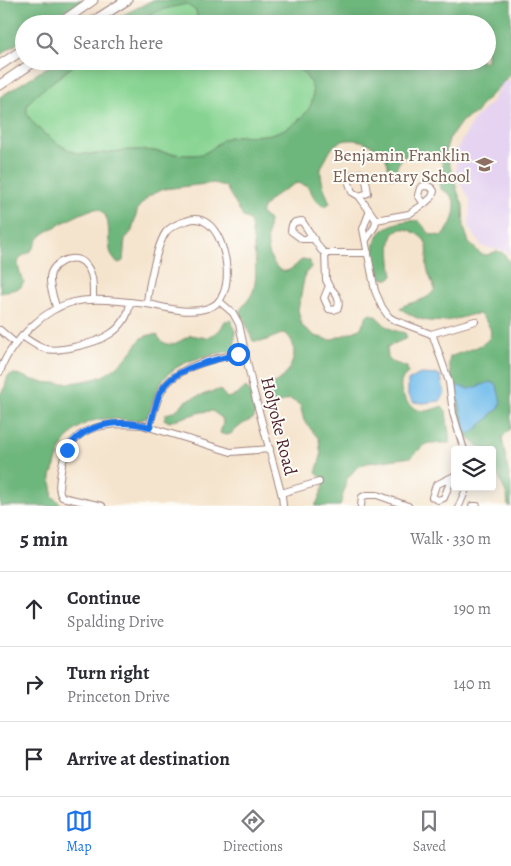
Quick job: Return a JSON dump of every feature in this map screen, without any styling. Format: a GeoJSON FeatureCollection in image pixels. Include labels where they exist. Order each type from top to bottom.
{"type":"FeatureCollection","features":[{"type":"Feature","properties":{"kind":"highway"},"geometry":{"type":"LineString","coordinates":[[72,15],[93,0]]}},
{"type":"Feature","properties":{"kind":"highway"},"geometry":{"type":"LineString","coordinates":[[103,15],[127,0]]}},
{"type":"Feature","properties":{"kind":"highway"},"geometry":{"type":"LineString","coordinates":[[0,65],[15,55]]}},
{"type":"Feature","properties":{"kind":"highway"},"geometry":{"type":"LineString","coordinates":[[0,86],[22,70]]}},
{"type":"Feature","properties":{"kind":"street"},"geometry":{"type":"LineString","coordinates":[[359,196],[376,220]]}},
{"type":"Feature","properties":{"kind":"street"},"geometry":{"type":"LineString","coordinates":[[376,220],[408,214],[424,204]]}},
{"type":"Feature","properties":{"kind":"street"},"geometry":{"type":"LineString","coordinates":[[369,212],[364,226],[368,253],[376,292],[386,313],[394,320],[431,334],[474,321]]}},
{"type":"Feature","properties":{"kind":"street"},"geometry":{"type":"LineString","coordinates":[[0,372],[3,364],[22,336],[50,311],[70,302],[93,299],[146,304],[166,309],[189,311],[211,308],[219,301],[226,280],[224,250],[219,238],[211,227],[202,220],[192,218],[172,226],[162,238],[157,248],[146,304]]}},
{"type":"Feature","properties":{"kind":"street"},"geometry":{"type":"LineString","coordinates":[[366,240],[375,226],[376,220]]}},
{"type":"Feature","properties":{"kind":"street"},"geometry":{"type":"LineString","coordinates":[[314,239],[325,253],[368,253]]}},
{"type":"Feature","properties":{"kind":"street"},"geometry":{"type":"LineString","coordinates":[[325,253],[326,280],[329,286]]}},
{"type":"Feature","properties":{"kind":"street"},"geometry":{"type":"LineString","coordinates":[[56,307],[50,278],[55,266],[66,260],[81,261],[87,266],[91,276],[93,299]]}},
{"type":"Feature","properties":{"kind":"street","name":"Holyoke Road"},"geometry":{"type":"LineString","coordinates":[[219,301],[237,319],[283,506]]}},
{"type":"Feature","properties":{"kind":"street"},"geometry":{"type":"LineString","coordinates":[[22,336],[48,349],[70,348],[92,343],[113,332],[123,322],[128,315],[130,302]]}},
{"type":"Feature","properties":{"kind":"street"},"geometry":{"type":"LineString","coordinates":[[0,330],[16,343]]}},
{"type":"Feature","properties":{"kind":"street"},"geometry":{"type":"LineString","coordinates":[[431,334],[450,382],[454,413],[463,446]]}},
{"type":"Feature","properties":{"kind":"street"},"geometry":{"type":"LineString","coordinates":[[150,427],[160,395],[170,381],[178,374],[195,366],[246,353]]}},
{"type":"Feature","properties":{"kind":"street"},"geometry":{"type":"LineString","coordinates":[[102,506],[62,497],[60,493],[63,461],[72,441],[80,434],[95,427],[129,424],[150,427],[231,452],[270,449]]}},
{"type":"Feature","properties":{"kind":"street"},"geometry":{"type":"LineString","coordinates":[[281,493],[319,482]]}},
{"type":"Feature","properties":{"kind":"street"},"geometry":{"type":"LineString","coordinates":[[459,506],[466,491]]}},
{"type":"Feature","properties":{"kind":"street"},"geometry":{"type":"LineString","coordinates":[[361,506],[362,497],[371,494],[408,506]]}},
{"type":"Feature","properties":{"kind":"street"},"geometry":{"type":"LineString","coordinates":[[391,506],[400,503]]}},
{"type":"Feature","properties":{"kind":"street"},"geometry":{"type":"LineString","coordinates":[[472,506],[477,506]]}},
{"type":"Feature","properties":{"kind":"shaded area","name":"Benjamin Franklin Elementary School"},"geometry":{"type":"Polygon","coordinates":[[[511,80],[511,255],[506,251],[483,247],[469,227],[470,199],[457,178],[455,152],[475,118],[492,102],[502,83],[511,80]]]}},
{"type":"Feature","properties":{"kind":"green space"},"geometry":{"type":"Polygon","coordinates":[[[0,0],[84,0],[79,5],[57,15],[15,15],[15,45],[0,55],[0,0]]]}},
{"type":"Feature","properties":{"kind":"green space"},"geometry":{"type":"Polygon","coordinates":[[[153,0],[511,0],[511,74],[482,104],[476,113],[462,121],[449,139],[446,149],[463,205],[464,227],[469,243],[481,254],[487,255],[497,251],[503,253],[511,264],[511,429],[502,438],[511,486],[511,506],[508,506],[507,495],[496,472],[496,446],[478,446],[462,433],[449,363],[450,357],[476,347],[489,338],[491,332],[488,324],[479,314],[448,321],[427,321],[413,316],[400,308],[428,297],[435,289],[428,270],[426,243],[415,233],[402,229],[396,231],[392,236],[390,252],[393,276],[383,279],[375,262],[375,242],[382,231],[390,226],[405,221],[419,221],[430,234],[441,236],[448,229],[453,218],[454,200],[441,189],[440,182],[443,166],[439,159],[434,156],[422,153],[410,154],[398,164],[393,178],[388,176],[388,165],[381,152],[361,141],[346,140],[340,142],[332,149],[321,170],[323,185],[330,203],[325,206],[321,205],[307,186],[297,183],[281,192],[266,204],[261,214],[269,220],[269,252],[278,268],[286,271],[304,259],[310,261],[311,267],[305,274],[298,310],[302,326],[315,336],[330,340],[358,330],[367,315],[372,314],[390,328],[405,333],[407,338],[387,347],[388,358],[392,362],[407,367],[408,373],[403,377],[401,383],[403,395],[410,405],[416,409],[427,411],[442,406],[446,411],[450,443],[429,443],[424,445],[412,457],[367,463],[357,467],[347,479],[340,506],[315,506],[324,482],[324,479],[316,473],[321,456],[319,439],[304,421],[300,405],[290,399],[270,406],[267,402],[264,391],[285,375],[293,359],[294,347],[292,341],[284,333],[264,341],[253,341],[240,310],[252,294],[256,278],[251,224],[248,219],[243,217],[226,187],[214,183],[164,189],[149,196],[138,208],[132,231],[125,239],[123,261],[119,263],[111,253],[108,222],[101,210],[94,209],[76,216],[40,237],[31,251],[19,260],[19,268],[24,282],[21,287],[0,293],[0,97],[43,70],[67,70],[30,101],[27,106],[27,112],[37,127],[63,147],[84,154],[142,150],[186,155],[206,152],[226,138],[271,134],[296,123],[303,117],[312,102],[313,93],[311,84],[300,70],[496,70],[496,15],[197,15],[196,11],[186,4],[148,15],[123,15],[153,0]]]}},
{"type":"Feature","properties":{"kind":"green space"},"geometry":{"type":"Polygon","coordinates":[[[186,4],[196,11],[197,15],[148,15],[186,4]]]}},
{"type":"Feature","properties":{"kind":"green space"},"geometry":{"type":"Polygon","coordinates":[[[300,70],[311,84],[313,93],[312,102],[303,117],[288,128],[266,135],[225,138],[210,150],[200,154],[127,150],[84,154],[71,151],[54,141],[37,127],[27,112],[27,106],[30,101],[66,71],[300,70]]]}},
{"type":"Feature","properties":{"kind":"green space"},"geometry":{"type":"Polygon","coordinates":[[[231,320],[235,330],[235,348],[231,351],[190,361],[172,371],[158,388],[148,417],[136,420],[102,419],[93,421],[84,424],[70,436],[64,443],[51,477],[52,496],[63,506],[0,506],[0,394],[5,387],[8,376],[17,374],[41,382],[57,383],[89,380],[102,376],[117,367],[141,339],[146,336],[157,335],[165,343],[169,344],[177,343],[191,335],[207,338],[220,330],[225,321],[231,320]]]}},
{"type":"Feature","properties":{"kind":"green space"},"geometry":{"type":"Polygon","coordinates":[[[246,387],[254,401],[254,418],[242,424],[229,435],[220,433],[223,423],[222,418],[212,411],[201,412],[169,422],[164,419],[166,414],[192,398],[220,390],[227,398],[237,395],[246,387]]]}},
{"type":"Feature","properties":{"kind":"water"},"geometry":{"type":"Polygon","coordinates":[[[420,374],[440,375],[445,393],[440,401],[413,402],[408,395],[408,381],[420,374]]]}},
{"type":"Feature","properties":{"kind":"water"},"geometry":{"type":"Polygon","coordinates":[[[491,382],[497,385],[501,403],[499,409],[492,413],[489,418],[470,434],[466,431],[455,385],[469,389],[491,382]]]}},
{"type":"Feature","properties":{"kind":"place","name":"Benjamin Franklin Elementary School"},"geometry":{"type":"Point","coordinates":[484,165]}},
{"type":"Feature","properties":{"kind":"route"},"geometry":{"type":"LineString","coordinates":[[67,450],[72,441],[80,434],[95,427],[129,424],[150,427],[160,395],[170,381],[178,374],[206,362],[238,354]]}}]}
